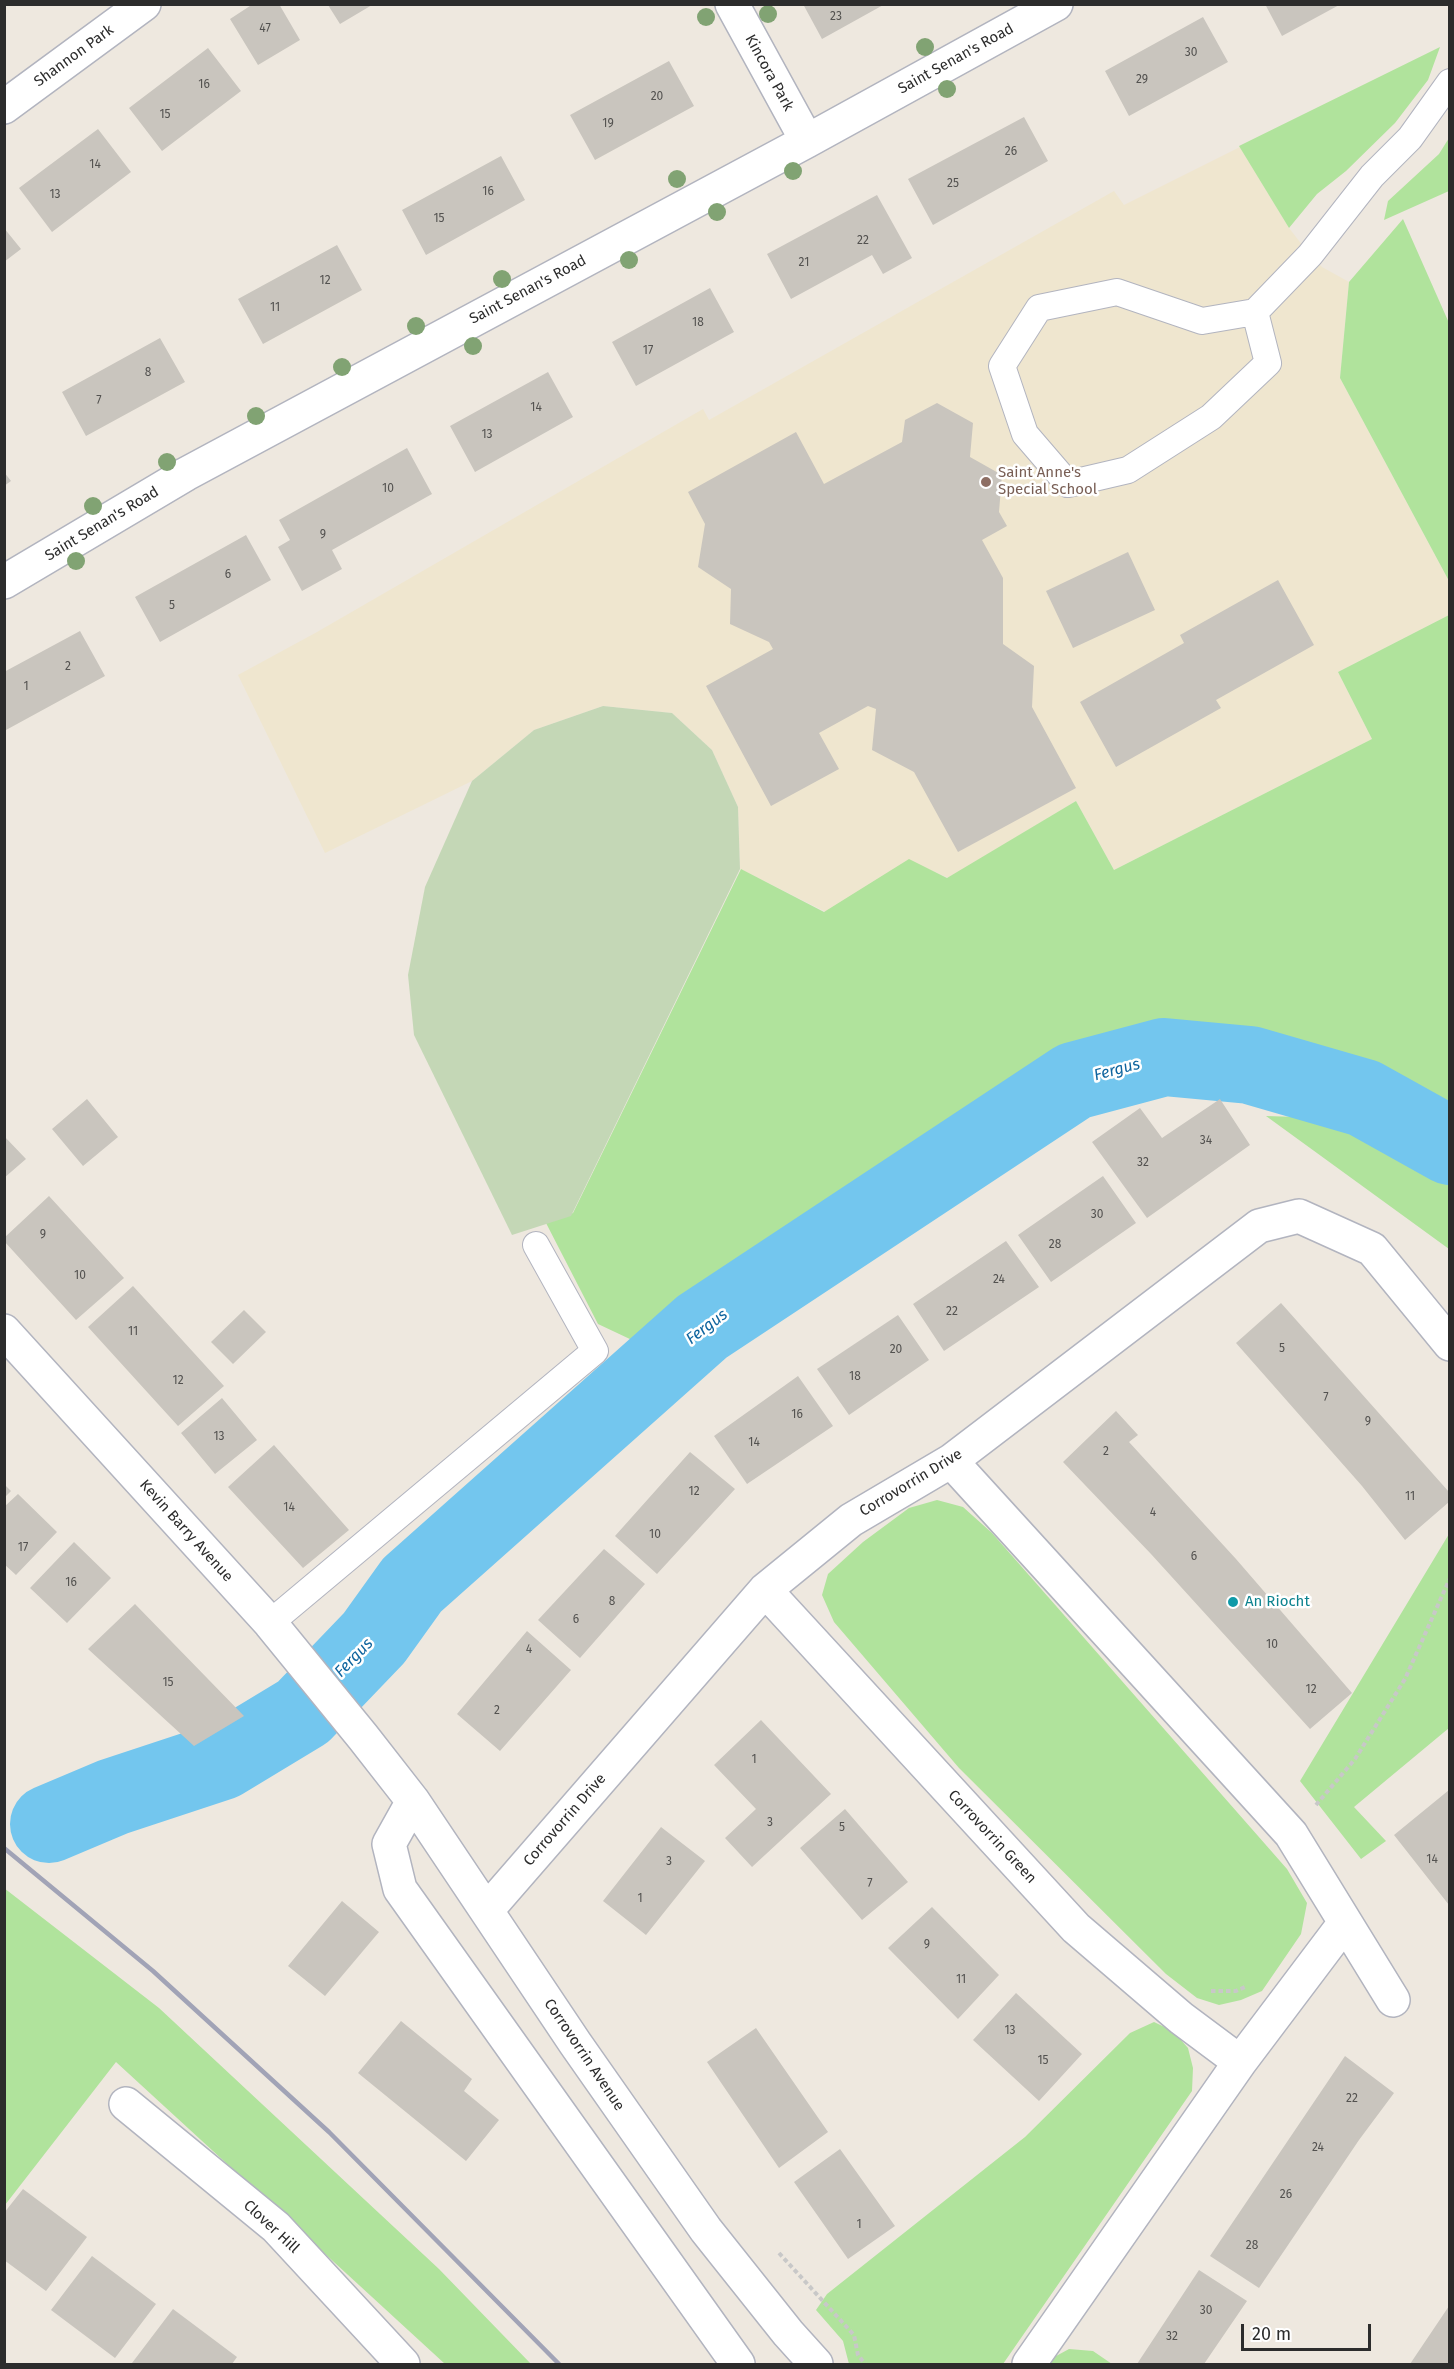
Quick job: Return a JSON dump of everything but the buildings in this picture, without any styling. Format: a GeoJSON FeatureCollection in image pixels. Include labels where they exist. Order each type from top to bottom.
{"type":"FeatureCollection","features":[{"type":"Feature","properties":{"kind":"street","name":"Shannon Park"},"geometry":{"type":"LineString","coordinates":[[4,107],[144,4]]}},
{"type":"Feature","properties":{"kind":"street","name":"Kincora Park"},"geometry":{"type":"LineString","coordinates":[[732,4],[807,141]]}},
{"type":"Feature","properties":{"kind":"street","name":"Saint Senan's Road"},"geometry":{"type":"LineString","coordinates":[[4,582],[186,474],[807,141],[1056,4]]}},
{"type":"Feature","properties":{"kind":"street","name":"Corrovorrin Drive"},"geometry":{"type":"LineString","coordinates":[[487,1910],[765,1590],[850,1520],[951,1461],[1259,1226],[1299,1216],[1372,1249],[1449,1344]]}},
{"type":"Feature","properties":{"kind":"street","name":"Kevin Barry Avenue"},"geometry":{"type":"LineString","coordinates":[[4,1331],[270,1623],[363,1737]]}},
{"type":"Feature","properties":{"kind":"street"},"geometry":{"type":"LineString","coordinates":[[951,1461],[1291,1834],[1344,1924],[1393,2000]]}},
{"type":"Feature","properties":{"kind":"street","name":"Corrovorrin Green"},"geometry":{"type":"LineString","coordinates":[[765,1590],[1077,1928],[1181,2018],[1240,2062]]}},
{"type":"Feature","properties":{"kind":"street","name":"Corrovorrin Avenue"},"geometry":{"type":"LineString","coordinates":[[363,1737],[413,1801],[575,2043],[706,2230],[788,2333],[816,2364]]}},
{"type":"Feature","properties":{"kind":"street"},"geometry":{"type":"LineString","coordinates":[[413,1801],[389,1844],[400,1889],[738,2364]]}},
{"type":"Feature","properties":{"kind":"street"},"geometry":{"type":"LineString","coordinates":[[1029,2364],[1240,2062],[1344,1924]]}},
{"type":"Feature","properties":{"kind":"street","name":"Clover Hill"},"geometry":{"type":"LineString","coordinates":[[126,2104],[276,2227],[403,2364]]}},
{"type":"Feature","properties":{"kind":"lane"},"geometry":{"type":"LineString","coordinates":[[1255,312],[1268,363],[1211,417],[1128,470],[1068,484],[1025,434],[1002,366],[1039,308],[1117,292],[1202,321],[1255,312],[1310,255],[1372,176],[1410,138],[1449,82]]}},
{"type":"Feature","properties":{"kind":"lane"},"geometry":{"type":"LineString","coordinates":[[270,1623],[595,1351],[536,1245]]}},
{"type":"Feature","properties":{"kind":"path"},"geometry":{"type":"LineString","coordinates":[[1291,1834],[1355,1759],[1405,1679],[1449,1578]]}},
{"type":"Feature","properties":{"kind":"path"},"geometry":{"type":"LineString","coordinates":[[1181,2018],[1199,1991],[1236,1991],[1251,1984]]}},
{"type":"Feature","properties":{"kind":"shaded area","name":"Saint Anne's Special School"},"geometry":{"type":"Polygon","coordinates":[[[1240,147],[1289,228],[1310,255],[1322,267],[1349,282],[1340,378],[1449,581],[1449,615],[1338,672],[1372,739],[1114,870],[1076,801],[949,878],[909,861],[826,912],[740,869],[738,807],[712,750],[672,713],[603,706],[534,730],[472,781],[325,853],[238,675],[317,632],[703,409],[709,420],[1114,191],[1124,205],[1240,147]]]}},
{"type":"Feature","properties":{"kind":"green space"},"geometry":{"type":"Polygon","coordinates":[[[1440,47],[1428,80],[1395,123],[1346,171],[1317,194],[1289,228],[1239,146],[1440,47]]]}},
{"type":"Feature","properties":{"kind":"green space"},"geometry":{"type":"Polygon","coordinates":[[[1449,138],[1449,191],[1384,220],[1388,201],[1439,154],[1449,138]]]}},
{"type":"Feature","properties":{"kind":"green space"},"geometry":{"type":"Polygon","coordinates":[[[1403,219],[1449,323],[1449,581],[1340,378],[1349,282],[1403,219]]]}},
{"type":"Feature","properties":{"kind":"green space"},"geometry":{"type":"Polygon","coordinates":[[[1449,615],[1449,1249],[1266,1116],[1363,1119],[1115,1084],[685,1365],[598,1324],[546,1223],[573,1213],[741,869],[824,912],[909,859],[947,878],[1076,801],[1114,870],[1372,739],[1338,672],[1449,615]]]}},
{"type":"Feature","properties":{"kind":"green space"},"geometry":{"type":"Polygon","coordinates":[[[603,706],[672,713],[712,750],[738,807],[740,869],[571,1216],[512,1235],[414,1035],[408,975],[425,887],[472,781],[534,730],[603,706]]]}},
{"type":"Feature","properties":{"kind":"green space"},"geometry":{"type":"Polygon","coordinates":[[[937,1500],[963,1507],[992,1533],[1287,1869],[1307,1903],[1301,1934],[1262,1991],[1241,2000],[1219,2005],[1197,1998],[1166,1974],[959,1768],[834,1622],[822,1595],[828,1574],[863,1542],[909,1508],[937,1500]]]}},
{"type":"Feature","properties":{"kind":"green space"},"geometry":{"type":"Polygon","coordinates":[[[1449,1534],[1449,1728],[1354,1807],[1386,1841],[1361,1859],[1300,1781],[1449,1534]]]}},
{"type":"Feature","properties":{"kind":"green space"},"geometry":{"type":"Polygon","coordinates":[[[4,1888],[159,2008],[439,2269],[531,2364],[445,2364],[116,2062],[5,2205],[4,1888]]]}},
{"type":"Feature","properties":{"kind":"green space"},"geometry":{"type":"Polygon","coordinates":[[[1154,2022],[1173,2031],[1188,2048],[1193,2068],[1192,2091],[1003,2364],[849,2364],[843,2341],[816,2310],[827,2294],[1025,2137],[1130,2033],[1154,2022]]]}},
{"type":"Feature","properties":{"kind":"green space"},"geometry":{"type":"Polygon","coordinates":[[[1069,2349],[1093,2351],[1112,2364],[1045,2364],[1069,2349]]]}},
{"type":"Feature","properties":{"kind":"waterway","name":"Fergus"},"geometry":{"type":"LineString","coordinates":[[49,1824],[113,1797],[222,1761],[303,1712],[374,1638],[412,1585],[702,1327],[1074,1081],[1164,1057],[1250,1065],[1364,1098],[1450,1146]]}},
{"type":"Feature","properties":{"kind":"railway"},"geometry":{"type":"LineString","coordinates":[[4,1848],[153,1971],[329,2132],[559,2364]]}},
{"type":"Feature","properties":{"kind":"place","name":"Saint Anne's Special School"},"geometry":{"type":"Point","coordinates":[986,482]}},
{"type":"Feature","properties":{"kind":"place","name":"An Riocht"},"geometry":{"type":"Point","coordinates":[1233,1602]}}]}
